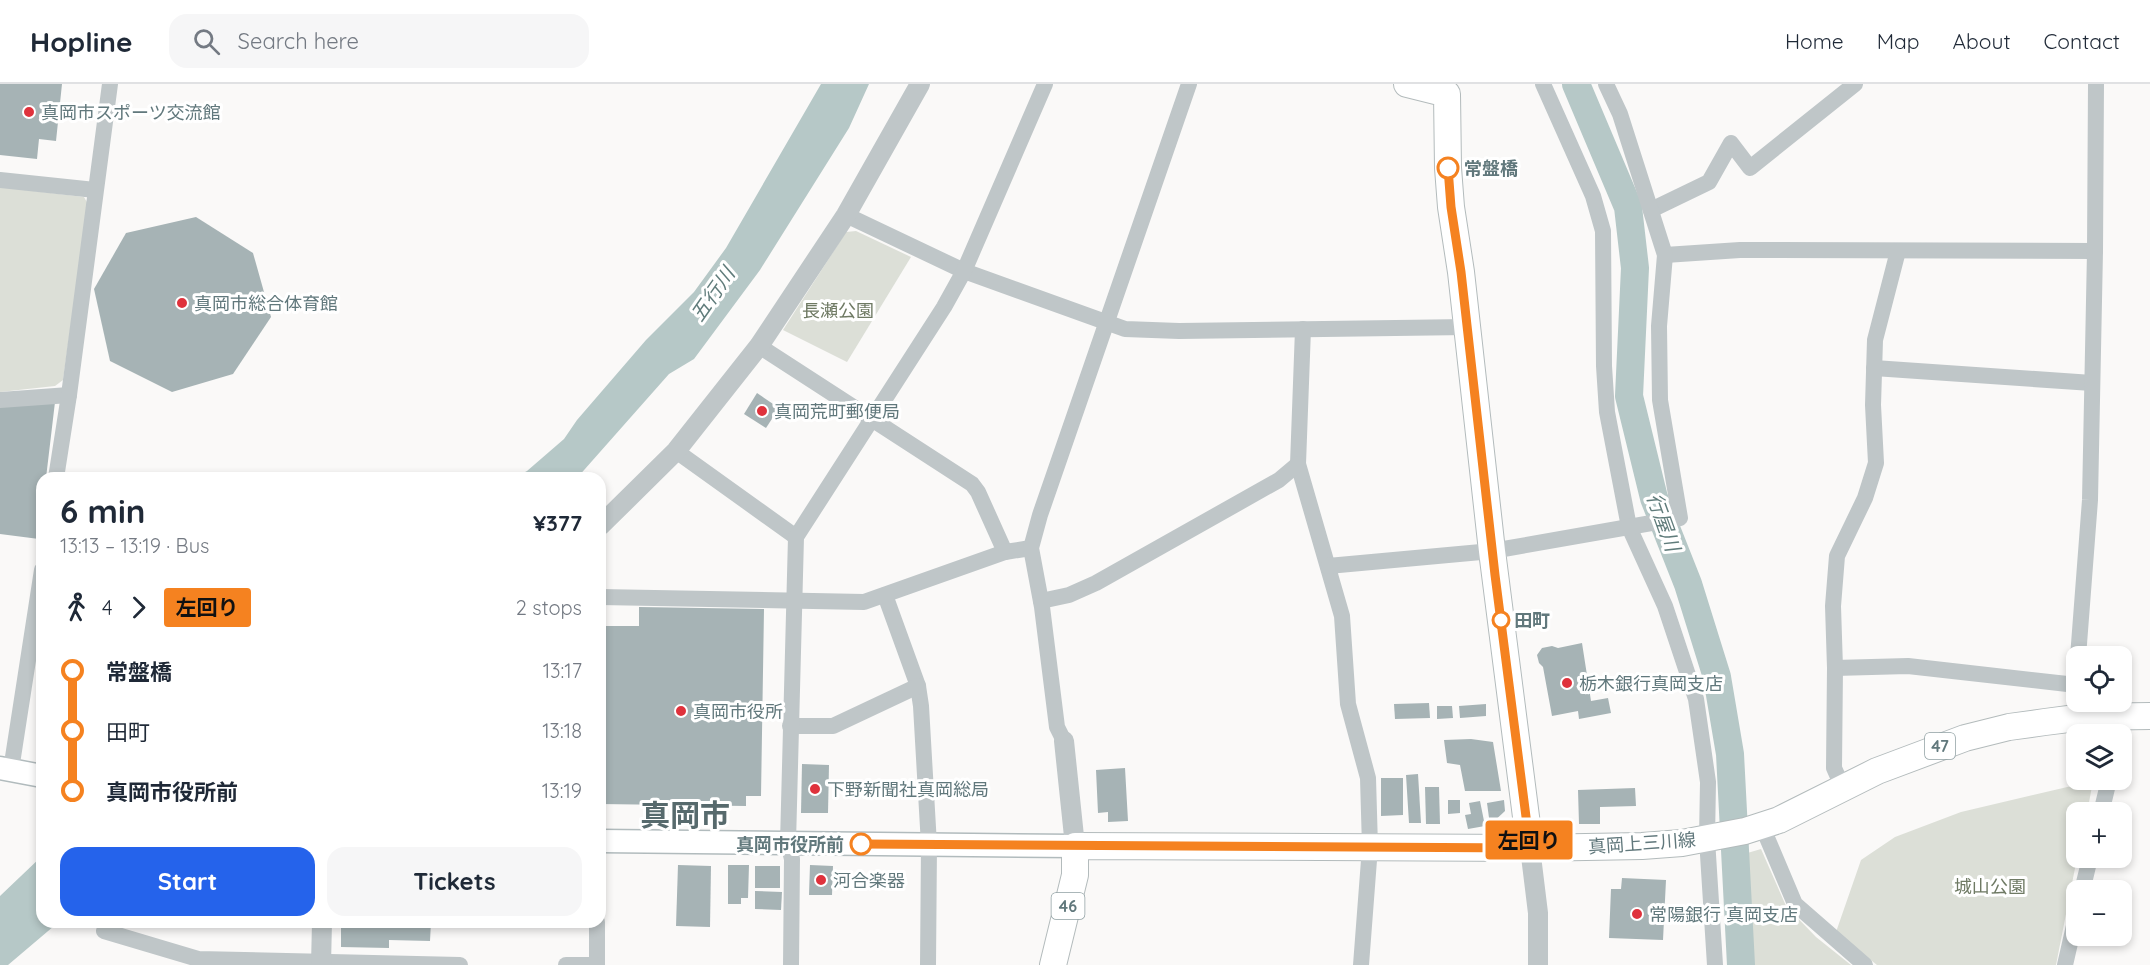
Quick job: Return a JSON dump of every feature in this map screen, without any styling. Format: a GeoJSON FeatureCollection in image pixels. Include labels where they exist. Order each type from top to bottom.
{"type":"FeatureCollection","features":[{"type":"Feature","properties":{"kind":"main road"},"geometry":{"type":"LineString","coordinates":[[1407,84],[1447,89],[1451,207],[1461,272],[1492,552],[1530,848]]}},
{"type":"Feature","properties":{"kind":"main road","name":"真岡上三川線"},"geometry":{"type":"LineString","coordinates":[[2125,724],[2150,716]]}},
{"type":"Feature","properties":{"kind":"main road","name":"真岡上三川線"},"geometry":{"type":"LineString","coordinates":[[1075,846],[1530,848],[1642,846],[1712,838],[1753,828],[1794,813],[1877,771],[1965,738],[2036,723],[2079,724]]}},
{"type":"Feature","properties":{"kind":"main road"},"geometry":{"type":"LineString","coordinates":[[6,769],[36,775]]}},
{"type":"Feature","properties":{"kind":"main road"},"geometry":{"type":"LineString","coordinates":[[606,841],[1075,846]]}},
{"type":"Feature","properties":{"kind":"main road","name":"46"},"geometry":{"type":"LineString","coordinates":[[1053,965],[1075,875],[1075,846]]}},
{"type":"Feature","properties":{"kind":"street"},"geometry":{"type":"LineString","coordinates":[[57,472],[110,84]]}},
{"type":"Feature","properties":{"kind":"street"},"geometry":{"type":"LineString","coordinates":[[606,520],[676,452],[759,345],[846,215],[920,84]]}},
{"type":"Feature","properties":{"kind":"street"},"geometry":{"type":"LineString","coordinates":[[791,965],[792,859],[788,843],[796,537],[944,307],[964,271],[1045,84]]}},
{"type":"Feature","properties":{"kind":"street"},"geometry":{"type":"LineString","coordinates":[[1075,846],[1064,741],[1057,727],[1041,601],[1031,548],[1040,515],[1189,84]]}},
{"type":"Feature","properties":{"kind":"street"},"geometry":{"type":"LineString","coordinates":[[1543,84],[1593,196],[1603,231],[1604,366],[1607,412],[1633,526],[1665,606],[1696,699],[1708,782],[1712,838],[1715,965]]}},
{"type":"Feature","properties":{"kind":"street"},"geometry":{"type":"LineString","coordinates":[[1328,566],[1492,552],[1680,518],[1660,400],[1659,326],[1665,255],[1620,114],[1606,84]]}},
{"type":"Feature","properties":{"kind":"street"},"geometry":{"type":"LineString","coordinates":[[1651,210],[1708,182],[1731,143],[1750,168],[1855,84]]}},
{"type":"Feature","properties":{"kind":"street"},"geometry":{"type":"LineString","coordinates":[[2079,646],[2090,500],[2096,84]]}},
{"type":"Feature","properties":{"kind":"street"},"geometry":{"type":"LineString","coordinates":[[0,180],[94,190]]}},
{"type":"Feature","properties":{"kind":"street"},"geometry":{"type":"LineString","coordinates":[[846,215],[964,271],[1125,328],[1179,331],[1467,327]]}},
{"type":"Feature","properties":{"kind":"street"},"geometry":{"type":"LineString","coordinates":[[1665,255],[1740,250],[2095,251]]}},
{"type":"Feature","properties":{"kind":"street"},"geometry":{"type":"LineString","coordinates":[[1843,788],[1834,768],[1833,606],[1837,556],[1865,498],[1876,463],[1873,405],[1875,340],[1898,251]]}},
{"type":"Feature","properties":{"kind":"street"},"geometry":{"type":"LineString","coordinates":[[1303,329],[1298,464],[1342,616],[1348,704],[1368,778],[1370,847],[1361,965]]}},
{"type":"Feature","properties":{"kind":"street"},"geometry":{"type":"LineString","coordinates":[[759,345],[972,484],[978,492],[1005,552]]}},
{"type":"Feature","properties":{"kind":"street"},"geometry":{"type":"LineString","coordinates":[[1874,368],[2092,383]]}},
{"type":"Feature","properties":{"kind":"street"},"geometry":{"type":"LineString","coordinates":[[0,400],[69,395]]}},
{"type":"Feature","properties":{"kind":"street"},"geometry":{"type":"LineString","coordinates":[[676,452],[796,537]]}},
{"type":"Feature","properties":{"kind":"street"},"geometry":{"type":"LineString","coordinates":[[1041,601],[1069,595],[1096,583],[1279,480],[1298,464]]}},
{"type":"Feature","properties":{"kind":"street"},"geometry":{"type":"LineString","coordinates":[[606,597],[864,602],[1005,552],[1031,548]]}},
{"type":"Feature","properties":{"kind":"street"},"geometry":{"type":"LineString","coordinates":[[885,595],[918,687],[921,706],[929,845],[928,965]]}},
{"type":"Feature","properties":{"kind":"street"},"geometry":{"type":"LineString","coordinates":[[6,769],[36,603]]}},
{"type":"Feature","properties":{"kind":"street"},"geometry":{"type":"LineString","coordinates":[[1835,668],[1908,666],[2066,684]]}},
{"type":"Feature","properties":{"kind":"street"},"geometry":{"type":"LineString","coordinates":[[790,726],[833,726],[918,687]]}},
{"type":"Feature","properties":{"kind":"street"},"geometry":{"type":"LineString","coordinates":[[1753,828],[1795,904],[1864,965]]}},
{"type":"Feature","properties":{"kind":"street"},"geometry":{"type":"LineString","coordinates":[[1530,848],[1538,913],[1538,965]]}},
{"type":"Feature","properties":{"kind":"street"},"geometry":{"type":"LineString","coordinates":[[321,963],[322,928]]}},
{"type":"Feature","properties":{"kind":"street"},"geometry":{"type":"LineString","coordinates":[[566,965],[597,965],[597,928]]}},
{"type":"Feature","properties":{"kind":"street"},"geometry":{"type":"LineString","coordinates":[[104,931],[198,962],[460,965]]}},
{"type":"Feature","properties":{"kind":"street"},"geometry":{"type":"LineString","coordinates":[[2065,965],[2069,946]]}},
{"type":"Feature","properties":{"kind":"green space"},"geometry":{"type":"Polygon","coordinates":[[[0,187],[84,197],[88,204],[63,380],[55,386],[0,392],[0,187]]]}},
{"type":"Feature","properties":{"kind":"green space","name":"長瀬公園"},"geometry":{"type":"Polygon","coordinates":[[[856,231],[911,257],[847,362],[783,330],[846,232],[856,231]]]}},
{"type":"Feature","properties":{"kind":"green space","name":"城山公園"},"geometry":{"type":"Polygon","coordinates":[[[2066,787],[2066,790],[2091,790],[2089,802],[2066,802],[2066,868],[2075,868],[2073,880],[2066,880],[2066,914],[2056,965],[1877,965],[1836,932],[1861,860],[1895,837],[1961,812],[2066,787]]]}},
{"type":"Feature","properties":{"kind":"green space"},"geometry":{"type":"Polygon","coordinates":[[[673,807],[701,807],[701,823],[672,822],[673,807]]]}},
{"type":"Feature","properties":{"kind":"green space"},"geometry":{"type":"Polygon","coordinates":[[[1761,849],[1786,906],[1816,937],[1851,965],[1754,965],[1744,854],[1761,849]]]}},
{"type":"Feature","properties":{"kind":"water","name":"五行川"},"geometry":{"type":"Polygon","coordinates":[[[821,84],[869,84],[849,128],[760,270],[694,359],[669,374],[582,472],[525,472],[564,439],[577,420],[646,340],[694,292],[726,248],[821,84]]]}},
{"type":"Feature","properties":{"kind":"water"},"geometry":{"type":"Polygon","coordinates":[[[36,862],[36,928],[52,928],[8,965],[0,965],[0,896],[36,862]]]}},
{"type":"Feature","properties":{"kind":"building","name":"真岡市スポーツ交流館"},"geometry":{"type":"Polygon","coordinates":[[[0,84],[62,84],[56,141],[39,139],[37,159],[0,155],[0,84]]]}},
{"type":"Feature","properties":{"kind":"building","name":"真岡市総合体育館"},"geometry":{"type":"Polygon","coordinates":[[[196,217],[253,253],[271,317],[233,374],[172,392],[110,361],[94,289],[126,233],[196,217]]]}},
{"type":"Feature","properties":{"kind":"building","name":"真岡荒町郵便局"},"geometry":{"type":"Polygon","coordinates":[[[757,393],[779,408],[766,428],[744,414],[757,393]]]}},
{"type":"Feature","properties":{"kind":"building"},"geometry":{"type":"Polygon","coordinates":[[[55,402],[47,472],[36,472],[36,539],[0,534],[0,407],[55,402]]]}},
{"type":"Feature","properties":{"kind":"building","name":"真岡市役所"},"geometry":{"type":"Polygon","coordinates":[[[639,607],[764,609],[761,796],[746,796],[746,806],[606,804],[606,626],[639,626],[639,607]]]}},
{"type":"Feature","properties":{"kind":"building","name":"栃木銀行真岡支店"},"geometry":{"type":"Polygon","coordinates":[[[1582,643],[1591,701],[1608,698],[1611,713],[1579,719],[1578,711],[1552,716],[1543,667],[1537,655],[1542,648],[1552,646],[1558,648],[1582,643]]]}},
{"type":"Feature","properties":{"kind":"building"},"geometry":{"type":"Polygon","coordinates":[[[1429,703],[1430,718],[1395,719],[1394,704],[1429,703]]]}},
{"type":"Feature","properties":{"kind":"building"},"geometry":{"type":"Polygon","coordinates":[[[1486,704],[1486,716],[1460,718],[1459,706],[1486,704]]]}},
{"type":"Feature","properties":{"kind":"building"},"geometry":{"type":"Polygon","coordinates":[[[1437,706],[1452,706],[1453,718],[1437,719],[1437,706]]]}},
{"type":"Feature","properties":{"kind":"building"},"geometry":{"type":"Polygon","coordinates":[[[1471,739],[1493,742],[1501,791],[1465,791],[1460,765],[1447,763],[1444,740],[1471,739]]]}},
{"type":"Feature","properties":{"kind":"building","name":"下野新聞社真岡総局"},"geometry":{"type":"Polygon","coordinates":[[[802,764],[829,765],[828,813],[801,813],[802,764]]]}},
{"type":"Feature","properties":{"kind":"building"},"geometry":{"type":"Polygon","coordinates":[[[1125,768],[1128,821],[1108,822],[1108,812],[1098,813],[1096,770],[1125,768]]]}},
{"type":"Feature","properties":{"kind":"building"},"geometry":{"type":"Polygon","coordinates":[[[1418,774],[1421,823],[1409,823],[1406,775],[1418,774]]]}},
{"type":"Feature","properties":{"kind":"building"},"geometry":{"type":"Polygon","coordinates":[[[1381,778],[1403,778],[1403,815],[1381,816],[1381,778]]]}},
{"type":"Feature","properties":{"kind":"building"},"geometry":{"type":"Polygon","coordinates":[[[1425,787],[1439,787],[1440,824],[1426,824],[1425,787]]]}},
{"type":"Feature","properties":{"kind":"building"},"geometry":{"type":"Polygon","coordinates":[[[1635,788],[1636,806],[1600,807],[1600,824],[1579,824],[1578,790],[1635,788]]]}},
{"type":"Feature","properties":{"kind":"building"},"geometry":{"type":"Polygon","coordinates":[[[1448,800],[1460,800],[1460,813],[1448,814],[1448,800]]]}},
{"type":"Feature","properties":{"kind":"building"},"geometry":{"type":"Polygon","coordinates":[[[1504,800],[1505,811],[1490,825],[1487,803],[1504,800]]]}},
{"type":"Feature","properties":{"kind":"building"},"geometry":{"type":"Polygon","coordinates":[[[1480,801],[1485,826],[1468,829],[1465,815],[1471,814],[1469,803],[1480,801]]]}},
{"type":"Feature","properties":{"kind":"building"},"geometry":{"type":"Polygon","coordinates":[[[678,865],[711,866],[710,927],[676,926],[678,865]]]}},
{"type":"Feature","properties":{"kind":"building"},"geometry":{"type":"Polygon","coordinates":[[[728,865],[749,865],[748,898],[741,898],[741,904],[728,904],[728,865]]]}},
{"type":"Feature","properties":{"kind":"building","name":"河合楽器"},"geometry":{"type":"Polygon","coordinates":[[[810,865],[833,866],[832,895],[809,895],[810,865]]]}},
{"type":"Feature","properties":{"kind":"building"},"geometry":{"type":"Polygon","coordinates":[[[755,866],[780,866],[780,888],[755,888],[755,866]]]}},
{"type":"Feature","properties":{"kind":"building","name":"常陽銀行 真岡支店"},"geometry":{"type":"Polygon","coordinates":[[[1622,878],[1666,880],[1663,940],[1609,938],[1611,889],[1621,889],[1622,878]]]}},
{"type":"Feature","properties":{"kind":"building"},"geometry":{"type":"Polygon","coordinates":[[[755,891],[782,892],[781,910],[755,909],[755,891]]]}},
{"type":"Feature","properties":{"kind":"building"},"geometry":{"type":"Polygon","coordinates":[[[341,928],[431,928],[430,941],[389,940],[389,948],[341,947],[341,928]]]}},
{"type":"Feature","properties":{"kind":"waterway","name":"行屋川"},"geometry":{"type":"LineString","coordinates":[[1576,84],[1628,207],[1635,268],[1629,396],[1654,498],[1688,584],[1717,677],[1730,754],[1741,965]]}},
{"type":"Feature","properties":{"kind":"bus line","name":"左回り"},"geometry":{"type":"LineString","coordinates":[[861,844],[1530,848],[1518,769],[1448,168]]}},
{"type":"Feature","properties":{"kind":"place","name":"真岡市スポーツ交流館"},"geometry":{"type":"Point","coordinates":[29,112]}},
{"type":"Feature","properties":{"kind":"place","name":"常盤橋"},"geometry":{"type":"Point","coordinates":[1448,168]}},
{"type":"Feature","properties":{"kind":"place","name":"真岡市総合体育館"},"geometry":{"type":"Point","coordinates":[182,303]}},
{"type":"Feature","properties":{"kind":"place","name":"真岡荒町郵便局"},"geometry":{"type":"Point","coordinates":[762,411]}},
{"type":"Feature","properties":{"kind":"place","name":"田町"},"geometry":{"type":"Point","coordinates":[1501,620]}},
{"type":"Feature","properties":{"kind":"place","name":"栃木銀行真岡支店"},"geometry":{"type":"Point","coordinates":[1567,683]}},
{"type":"Feature","properties":{"kind":"place","name":"真岡市役所"},"geometry":{"type":"Point","coordinates":[681,711]}},
{"type":"Feature","properties":{"kind":"place","name":"下野新聞社真岡総局"},"geometry":{"type":"Point","coordinates":[815,789]}},
{"type":"Feature","properties":{"kind":"place","name":"真岡市役所前"},"geometry":{"type":"Point","coordinates":[861,844]}},
{"type":"Feature","properties":{"kind":"place","name":"河合楽器"},"geometry":{"type":"Point","coordinates":[821,880]}},
{"type":"Feature","properties":{"kind":"place","name":"常陽銀行 真岡支店"},"geometry":{"type":"Point","coordinates":[1637,914]}},
{"type":"Feature","properties":{"kind":"district","name":"真岡市"},"geometry":{"type":"Point","coordinates":[685,815]}}]}
